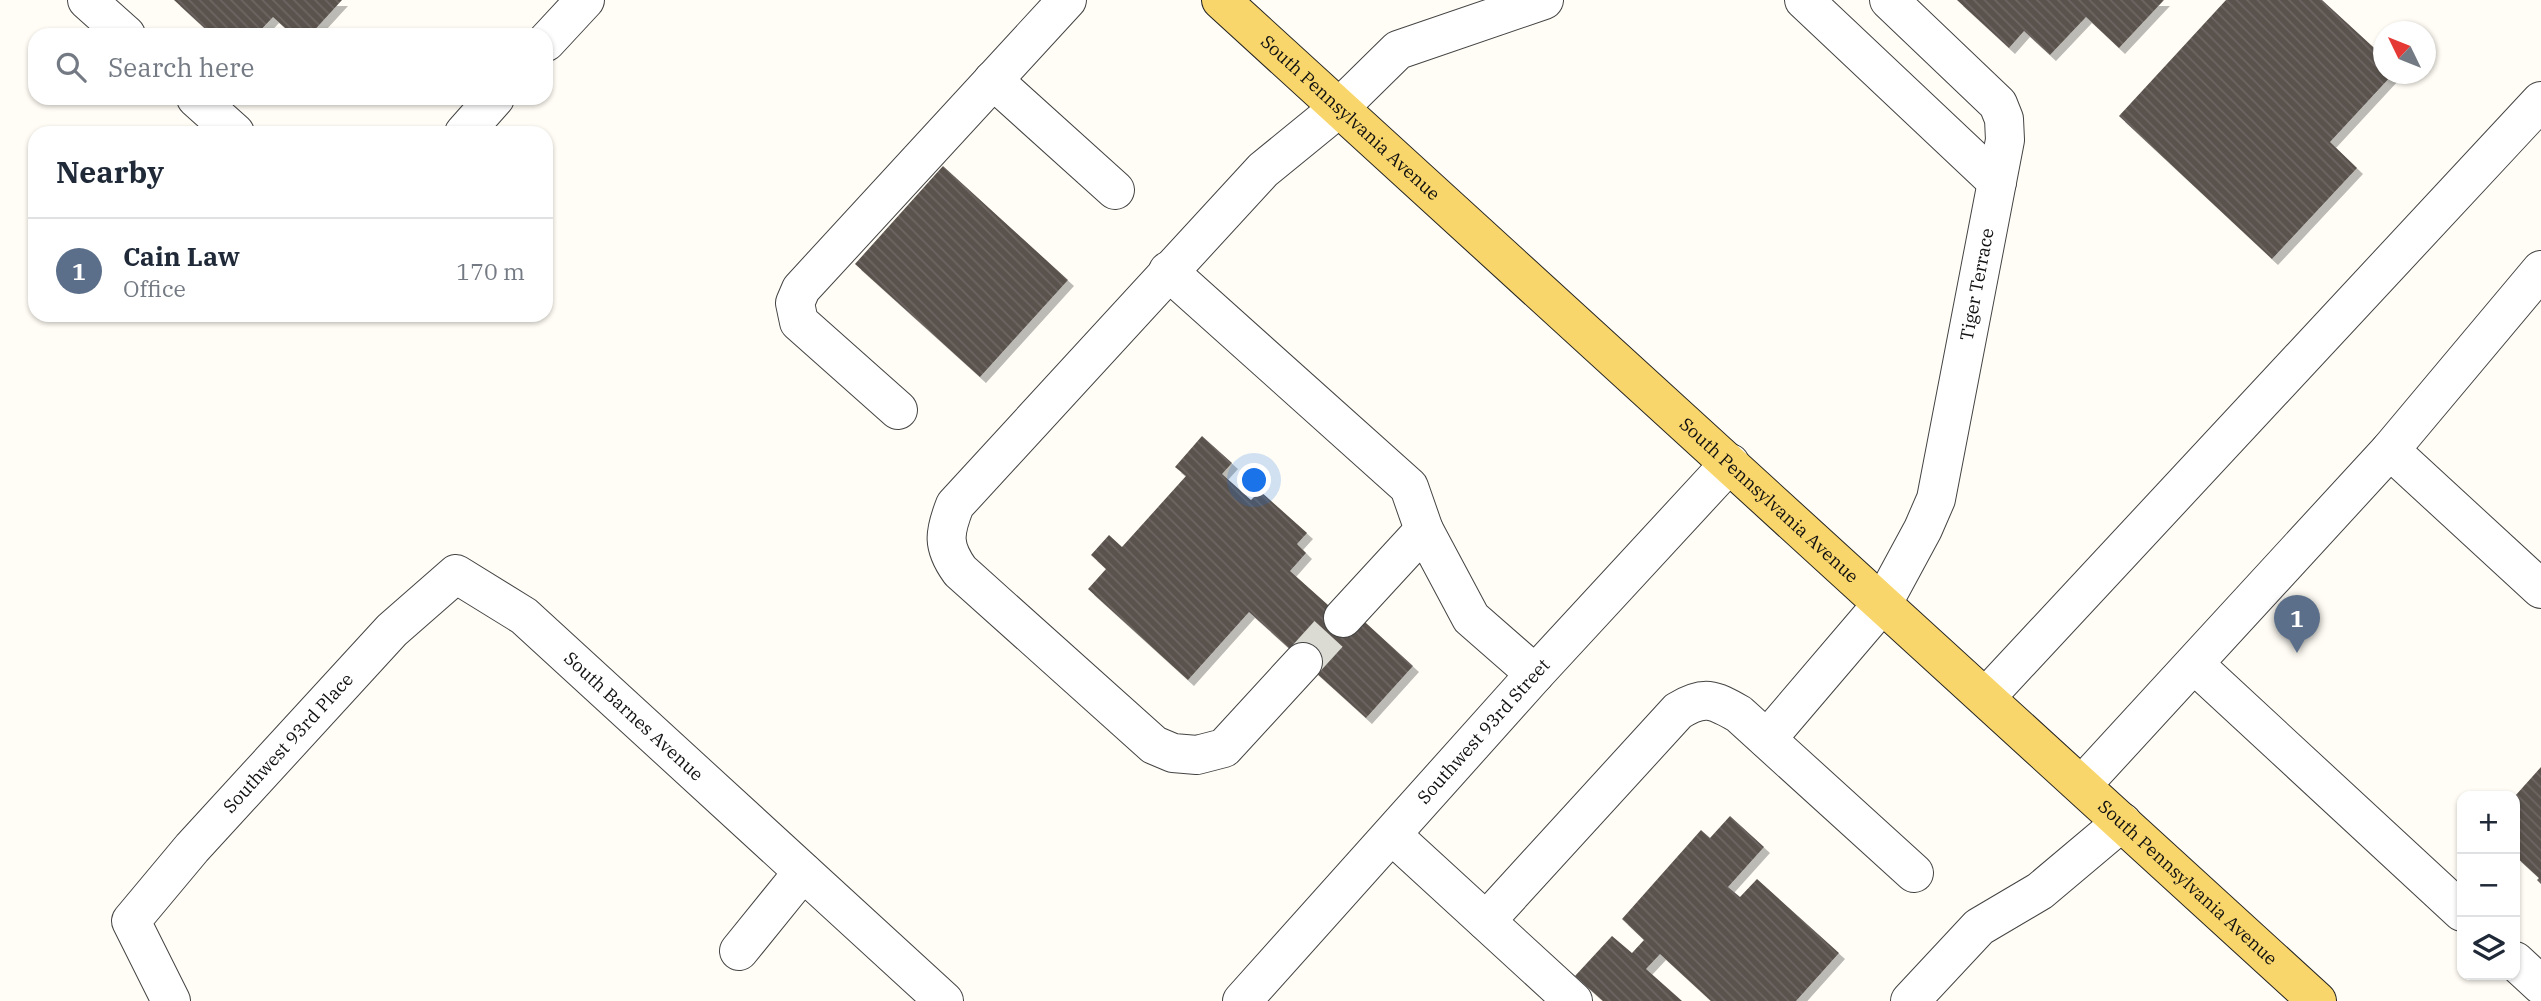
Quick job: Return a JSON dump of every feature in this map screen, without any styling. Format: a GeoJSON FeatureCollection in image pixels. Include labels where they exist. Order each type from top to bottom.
{"type":"FeatureCollection","features":[{"type":"Feature","properties":{"kind":"main road","name":"South Pennsylvania Avenue"},"geometry":{"type":"LineString","coordinates":[[1221,0],[2317,1001]]}},
{"type":"Feature","properties":{"kind":"street"},"geometry":{"type":"LineString","coordinates":[[87,0],[118,28]]}},
{"type":"Feature","properties":{"kind":"street"},"geometry":{"type":"LineString","coordinates":[[553,34],[585,0]]}},
{"type":"Feature","properties":{"kind":"street"},"geometry":{"type":"LineString","coordinates":[[898,410],[799,322],[795,303],[801,289],[1067,0]]}},
{"type":"Feature","properties":{"kind":"street"},"geometry":{"type":"LineString","coordinates":[[1804,0],[1997,182]]}},
{"type":"Feature","properties":{"kind":"street","name":"Tiger Terrace"},"geometry":{"type":"LineString","coordinates":[[1767,740],[1883,603],[1936,499],[2005,141],[2004,119],[1998,104],[1889,0]]}},
{"type":"Feature","properties":{"kind":"street"},"geometry":{"type":"LineString","coordinates":[[1304,662],[1224,748],[1197,755],[1173,753],[1154,745],[960,571],[949,556],[945,540],[948,522],[955,505],[1263,170],[1339,108],[1398,50],[1533,2]]}},
{"type":"Feature","properties":{"kind":"street"},"geometry":{"type":"LineString","coordinates":[[993,80],[1115,190]]}},
{"type":"Feature","properties":{"kind":"street"},"geometry":{"type":"LineString","coordinates":[[1986,697],[2541,102]]}},
{"type":"Feature","properties":{"kind":"street"},"geometry":{"type":"LineString","coordinates":[[204,105],[227,126]]}},
{"type":"Feature","properties":{"kind":"street"},"geometry":{"type":"LineString","coordinates":[[470,126],[489,105]]}},
{"type":"Feature","properties":{"kind":"street"},"geometry":{"type":"LineString","coordinates":[[2082,785],[2390,450],[2541,270]]}},
{"type":"Feature","properties":{"kind":"street"},"geometry":{"type":"LineString","coordinates":[[1168,271],[1409,486],[1424,530],[1471,618],[1535,674]]}},
{"type":"Feature","properties":{"kind":"street"},"geometry":{"type":"LineString","coordinates":[[2390,450],[2541,589]]}},
{"type":"Feature","properties":{"kind":"street","name":"Southwest 93rd Street"},"geometry":{"type":"LineString","coordinates":[[1242,1001],[1535,674],[1730,463]]}},
{"type":"Feature","properties":{"kind":"street"},"geometry":{"type":"LineString","coordinates":[[1343,618],[1424,530]]}},
{"type":"Feature","properties":{"kind":"street","name":"South Barnes Avenue"},"geometry":{"type":"LineString","coordinates":[[456,574],[524,616],[944,1001]]}},
{"type":"Feature","properties":{"kind":"street","name":"Southwest 93rd Place"},"geometry":{"type":"LineString","coordinates":[[171,1001],[131,921],[192,848],[391,630],[456,574]]}},
{"type":"Feature","properties":{"kind":"street"},"geometry":{"type":"LineString","coordinates":[[2194,664],[2457,907]]}},
{"type":"Feature","properties":{"kind":"street"},"geometry":{"type":"LineString","coordinates":[[1486,921],[1678,711],[1693,701],[1717,701],[1739,714],[1914,873]]}},
{"type":"Feature","properties":{"kind":"street"},"geometry":{"type":"LineString","coordinates":[[1910,1001],[1979,926],[2040,891],[2122,821]]}},
{"type":"Feature","properties":{"kind":"street"},"geometry":{"type":"LineString","coordinates":[[1392,835],[1573,1001]]}},
{"type":"Feature","properties":{"kind":"street"},"geometry":{"type":"LineString","coordinates":[[739,951],[803,872]]}},
{"type":"Feature","properties":{"kind":"street"},"geometry":{"type":"LineString","coordinates":[[2520,966],[2541,985]]}},
{"type":"Feature","properties":{"kind":"building"},"geometry":{"type":"Polygon","coordinates":[[[174,0],[342,0],[316,28],[285,28],[273,17],[263,28],[204,28],[174,0]]]}},
{"type":"Feature","properties":{"kind":"building"},"geometry":{"type":"Polygon","coordinates":[[[1957,0],[2164,0],[2119,48],[2086,17],[2050,55],[2024,31],[2009,48],[1957,0]]]}},
{"type":"Feature","properties":{"kind":"building"},"geometry":{"type":"Polygon","coordinates":[[[2226,0],[2322,0],[2373,47],[2373,84],[2384,84],[2330,142],[2357,168],[2272,259],[2119,116],[2226,0]]]}},
{"type":"Feature","properties":{"kind":"building"},"geometry":{"type":"Polygon","coordinates":[[[943,166],[1068,280],[980,377],[855,264],[943,166]]]}},
{"type":"Feature","properties":{"kind":"building"},"geometry":{"type":"Polygon","coordinates":[[[1202,436],[1232,463],[1222,474],[1251,500],[1260,491],[1307,533],[1297,544],[1306,553],[1290,571],[1347,622],[1355,613],[1413,666],[1366,718],[1249,612],[1188,680],[1088,589],[1106,569],[1091,555],[1109,535],[1122,547],[1186,476],[1175,467],[1202,436]]]}},
{"type":"Feature","properties":{"kind":"building"},"geometry":{"type":"Polygon","coordinates":[[[2541,767],[2541,884],[2537,880],[2539,878],[2520,861],[2519,791],[2541,767]]]}},
{"type":"Feature","properties":{"kind":"building"},"geometry":{"type":"Polygon","coordinates":[[[1730,816],[1764,847],[1728,887],[1740,897],[1757,879],[1839,953],[1796,1001],[1711,1001],[1660,954],[1646,969],[1682,1001],[1603,1001],[1575,976],[1612,936],[1632,953],[1644,940],[1622,919],[1701,830],[1710,838],[1730,816]]]}},
{"type":"Feature","properties":{"kind":"tunnel"},"geometry":{"type":"LineString","coordinates":[[1303,662],[1343,618]]}},
{"type":"Feature","properties":{"kind":"place","name":"Cain Law"},"geometry":{"type":"Point","coordinates":[2297,653]}}]}
